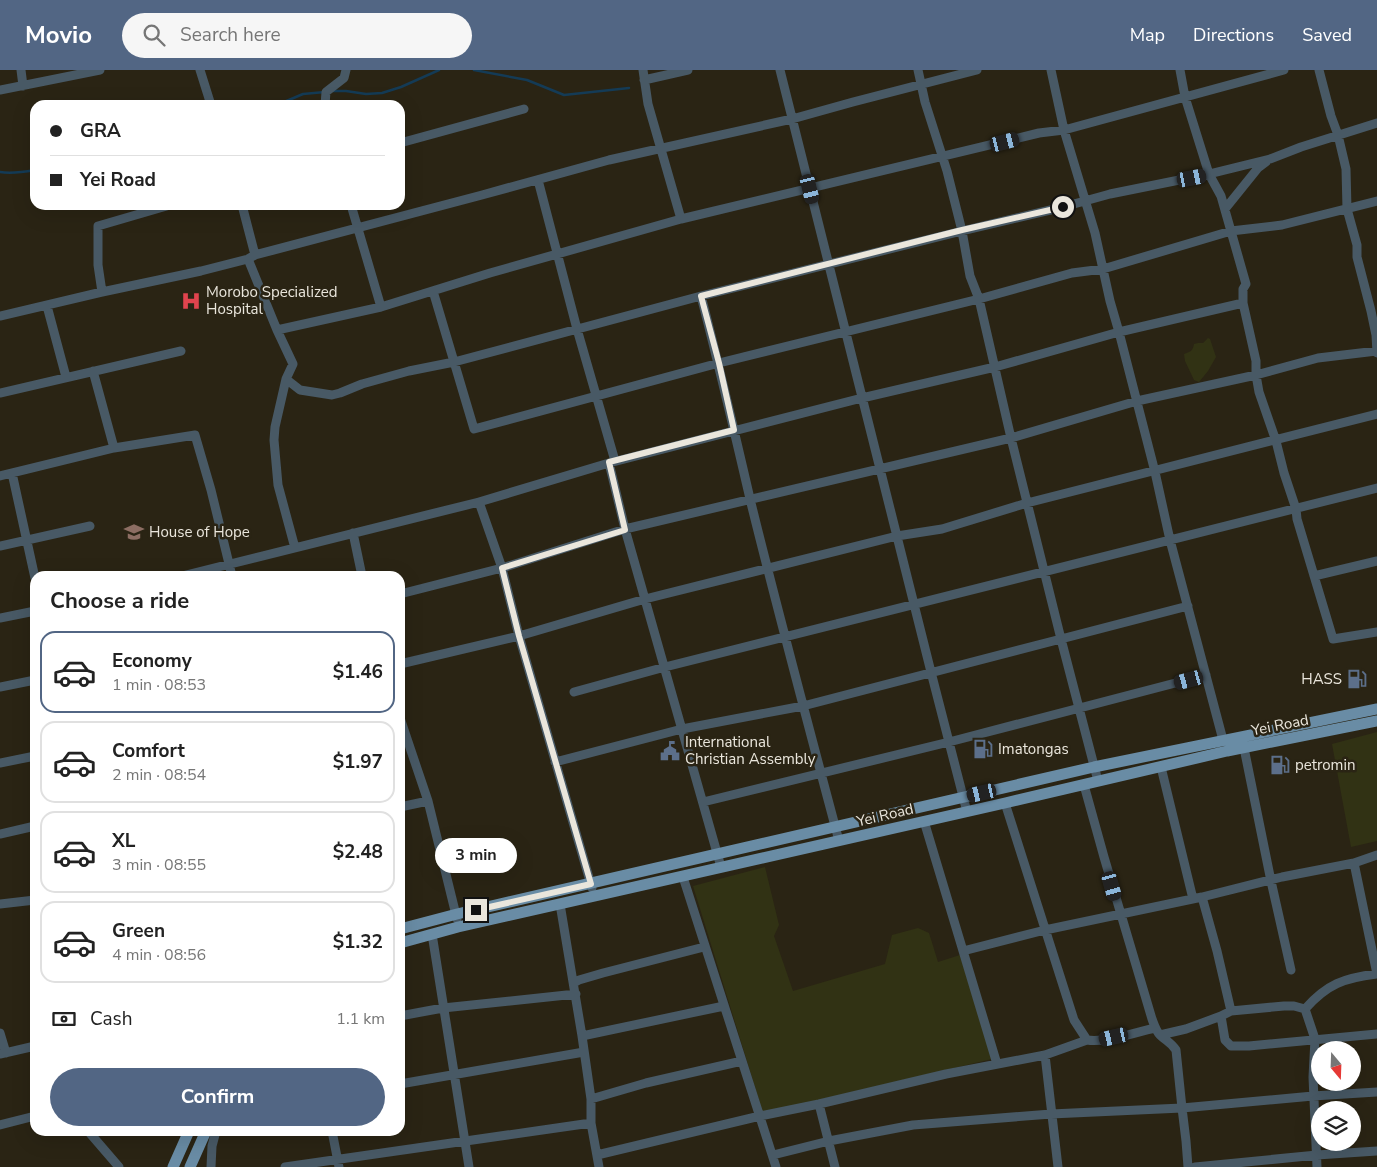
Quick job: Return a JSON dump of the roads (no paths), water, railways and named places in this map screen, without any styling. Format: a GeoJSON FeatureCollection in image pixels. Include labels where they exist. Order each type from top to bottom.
{"type":"FeatureCollection","features":[{"type":"Feature","properties":{"kind":"main road","name":"Yei Road"},"geometry":{"type":"LineString","coordinates":[[405,928],[457,914],[1094,767],[1377,709]]}},
{"type":"Feature","properties":{"kind":"main road","name":"Yei Road"},"geometry":{"type":"LineString","coordinates":[[405,942],[458,927],[968,812],[1161,766],[1377,721]]}},
{"type":"Feature","properties":{"kind":"main road"},"geometry":{"type":"LineString","coordinates":[[174,1167],[187,1136]]}},
{"type":"Feature","properties":{"kind":"main road"},"geometry":{"type":"LineString","coordinates":[[190,1167],[204,1136]]}},
{"type":"Feature","properties":{"kind":"street"},"geometry":{"type":"LineString","coordinates":[[20,70],[23,86]]}},
{"type":"Feature","properties":{"kind":"street"},"geometry":{"type":"LineString","coordinates":[[0,90],[100,70]]}},
{"type":"Feature","properties":{"kind":"street"},"geometry":{"type":"LineString","coordinates":[[200,70],[209,100]]}},
{"type":"Feature","properties":{"kind":"street"},"geometry":{"type":"LineString","coordinates":[[325,100],[326,92],[344,78],[346,70]]}},
{"type":"Feature","properties":{"kind":"street"},"geometry":{"type":"LineString","coordinates":[[643,70],[648,104],[681,219]]}},
{"type":"Feature","properties":{"kind":"street"},"geometry":{"type":"LineString","coordinates":[[644,80],[688,70]]}},
{"type":"Feature","properties":{"kind":"street"},"geometry":{"type":"LineString","coordinates":[[780,70],[914,605],[968,812]]}},
{"type":"Feature","properties":{"kind":"street"},"geometry":{"type":"LineString","coordinates":[[918,70],[962,230],[970,276],[980,299],[1011,438],[1098,781]]}},
{"type":"Feature","properties":{"kind":"street"},"geometry":{"type":"LineString","coordinates":[[0,316],[202,271],[609,160],[792,119],[977,70]]}},
{"type":"Feature","properties":{"kind":"street"},"geometry":{"type":"LineString","coordinates":[[1051,70],[1064,130],[1086,201],[1170,540],[1223,740]]}},
{"type":"Feature","properties":{"kind":"street"},"geometry":{"type":"LineString","coordinates":[[1180,70],[1185,97],[1209,174],[1221,196],[1246,284],[1243,289],[1243,303],[1256,360],[1256,375],[1264,409],[1276,441],[1333,639],[1377,632]]}},
{"type":"Feature","properties":{"kind":"street"},"geometry":{"type":"LineString","coordinates":[[277,330],[381,306],[681,219],[1040,133],[1064,130],[1284,70]]}},
{"type":"Feature","properties":{"kind":"street"},"geometry":{"type":"LineString","coordinates":[[405,593],[502,568],[625,530],[1011,438],[1137,401],[1256,375],[1318,358],[1377,351],[1376,335],[1357,257],[1357,245],[1346,209],[1346,170],[1338,134],[1331,116],[1319,70]]}},
{"type":"Feature","properties":{"kind":"street"},"geometry":{"type":"LineString","coordinates":[[405,143],[524,109]]}},
{"type":"Feature","properties":{"kind":"street"},"geometry":{"type":"LineString","coordinates":[[286,379],[300,390],[332,395],[376,380],[418,369],[454,362],[701,296],[962,230],[1110,194],[1209,174],[1270,159],[1338,134],[1377,123]]}},
{"type":"Feature","properties":{"kind":"street"},"geometry":{"type":"LineString","coordinates":[[1225,209],[1258,168],[1270,159]]}},
{"type":"Feature","properties":{"kind":"street"},"geometry":{"type":"LineString","coordinates":[[538,180],[577,329],[597,396],[625,530],[721,868]]}},
{"type":"Feature","properties":{"kind":"street"},"geometry":{"type":"LineString","coordinates":[[433,291],[474,429],[719,363],[980,299],[1072,273],[1103,269],[1231,231],[1282,226],[1377,201]]}},
{"type":"Feature","properties":{"kind":"street"},"geometry":{"type":"LineString","coordinates":[[102,292],[98,265],[98,226],[153,210]]}},
{"type":"Feature","properties":{"kind":"street"},"geometry":{"type":"LineString","coordinates":[[243,210],[251,257],[277,330],[293,364],[286,379],[275,427],[274,440],[278,485],[295,548]]}},
{"type":"Feature","properties":{"kind":"street"},"geometry":{"type":"LineString","coordinates":[[353,210],[381,306]]}},
{"type":"Feature","properties":{"kind":"street"},"geometry":{"type":"LineString","coordinates":[[701,296],[785,637],[839,841]]}},
{"type":"Feature","properties":{"kind":"street"},"geometry":{"type":"LineString","coordinates":[[204,571],[479,502],[612,462],[734,430],[995,366],[1119,332],[1243,303]]}},
{"type":"Feature","properties":{"kind":"street"},"geometry":{"type":"LineString","coordinates":[[46,306],[66,377]]}},
{"type":"Feature","properties":{"kind":"street"},"geometry":{"type":"LineString","coordinates":[[0,393],[181,351]]}},
{"type":"Feature","properties":{"kind":"street"},"geometry":{"type":"LineString","coordinates":[[93,371],[114,448]]}},
{"type":"Feature","properties":{"kind":"street"},"geometry":{"type":"LineString","coordinates":[[405,663],[519,636],[645,599],[897,536],[942,529],[1027,503],[1377,414]]}},
{"type":"Feature","properties":{"kind":"street"},"geometry":{"type":"LineString","coordinates":[[0,476],[114,448],[196,435],[231,571]]}},
{"type":"Feature","properties":{"kind":"street"},"geometry":{"type":"LineString","coordinates":[[12,473],[34,571]]}},
{"type":"Feature","properties":{"kind":"street"},"geometry":{"type":"LineString","coordinates":[[574,692],[665,667],[1377,488]]}},
{"type":"Feature","properties":{"kind":"street"},"geometry":{"type":"LineString","coordinates":[[479,502],[502,568],[519,636],[594,896]]}},
{"type":"Feature","properties":{"kind":"street"},"geometry":{"type":"LineString","coordinates":[[0,546],[90,526]]}},
{"type":"Feature","properties":{"kind":"street"},"geometry":{"type":"LineString","coordinates":[[352,533],[361,571]]}},
{"type":"Feature","properties":{"kind":"street"},"geometry":{"type":"LineString","coordinates":[[1314,576],[1377,561]]}},
{"type":"Feature","properties":{"kind":"street"},"geometry":{"type":"LineString","coordinates":[[555,762],[682,729],[803,706],[1188,606]]}},
{"type":"Feature","properties":{"kind":"street"},"geometry":{"type":"LineString","coordinates":[[0,618],[30,612]]}},
{"type":"Feature","properties":{"kind":"street"},"geometry":{"type":"LineString","coordinates":[[703,802],[949,742],[1206,675]]}},
{"type":"Feature","properties":{"kind":"street"},"geometry":{"type":"LineString","coordinates":[[0,686],[30,681]]}},
{"type":"Feature","properties":{"kind":"street"},"geometry":{"type":"LineString","coordinates":[[405,733],[428,801],[457,914],[458,927]]}},
{"type":"Feature","properties":{"kind":"street"},"geometry":{"type":"LineString","coordinates":[[1244,748],[1271,881],[1292,970]]}},
{"type":"Feature","properties":{"kind":"street"},"geometry":{"type":"LineString","coordinates":[[0,763],[30,757]]}},
{"type":"Feature","properties":{"kind":"street"},"geometry":{"type":"LineString","coordinates":[[1161,766],[1197,898],[1218,951],[1231,1011]]}},
{"type":"Feature","properties":{"kind":"street"},"geometry":{"type":"LineString","coordinates":[[1084,784],[1142,989],[1158,1031],[1176,1050],[1188,1167]]}},
{"type":"Feature","properties":{"kind":"street"},"geometry":{"type":"LineString","coordinates":[[405,806],[428,801]]}},
{"type":"Feature","properties":{"kind":"street"},"geometry":{"type":"LineString","coordinates":[[1005,803],[1074,1020],[1086,1040]]}},
{"type":"Feature","properties":{"kind":"street"},"geometry":{"type":"LineString","coordinates":[[924,821],[997,1064]]}},
{"type":"Feature","properties":{"kind":"street"},"geometry":{"type":"LineString","coordinates":[[0,834],[30,827]]}},
{"type":"Feature","properties":{"kind":"street"},"geometry":{"type":"LineString","coordinates":[[963,951],[1045,930],[1197,898],[1377,855]]}},
{"type":"Feature","properties":{"kind":"street"},"geometry":{"type":"LineString","coordinates":[[1305,1009],[1317,996],[1332,986],[1346,980],[1377,974],[1354,862]]}},
{"type":"Feature","properties":{"kind":"street"},"geometry":{"type":"LineString","coordinates":[[683,877],[776,1167]]}},
{"type":"Feature","properties":{"kind":"street"},"geometry":{"type":"LineString","coordinates":[[0,904],[30,901]]}},
{"type":"Feature","properties":{"kind":"street"},"geometry":{"type":"LineString","coordinates":[[560,904],[576,994],[591,1099],[591,1123],[596,1155],[600,1167]]}},
{"type":"Feature","properties":{"kind":"street"},"geometry":{"type":"LineString","coordinates":[[432,934],[469,1167]]}},
{"type":"Feature","properties":{"kind":"street"},"geometry":{"type":"LineString","coordinates":[[574,983],[603,973],[704,946]]}},
{"type":"Feature","properties":{"kind":"street"},"geometry":{"type":"LineString","coordinates":[[405,1015],[443,1008],[576,994]]}},
{"type":"Feature","properties":{"kind":"street"},"geometry":{"type":"LineString","coordinates":[[582,1036],[724,1006]]}},
{"type":"Feature","properties":{"kind":"street"},"geometry":{"type":"LineString","coordinates":[[596,1155],[946,1074],[1045,1054],[1086,1040],[1094,1041],[1158,1031],[1186,1029],[1231,1011],[1284,1006],[1305,1009]]}},
{"type":"Feature","properties":{"kind":"street"},"geometry":{"type":"LineString","coordinates":[[1305,1009],[1315,1039],[1313,1096],[1317,1167]]}},
{"type":"Feature","properties":{"kind":"street"},"geometry":{"type":"LineString","coordinates":[[1221,1016],[1225,1040],[1231,1046],[1377,1034]]}},
{"type":"Feature","properties":{"kind":"street"},"geometry":{"type":"LineString","coordinates":[[0,1033],[3,1054],[30,1047]]}},
{"type":"Feature","properties":{"kind":"street"},"geometry":{"type":"LineString","coordinates":[[405,1083],[584,1052]]}},
{"type":"Feature","properties":{"kind":"street"},"geometry":{"type":"LineString","coordinates":[[1045,1054],[1058,1167]]}},
{"type":"Feature","properties":{"kind":"street"},"geometry":{"type":"LineString","coordinates":[[591,1099],[646,1083],[742,1061]]}},
{"type":"Feature","properties":{"kind":"street"},"geometry":{"type":"LineString","coordinates":[[772,1155],[829,1141],[913,1125],[1052,1114],[1182,1108],[1377,1092]]}},
{"type":"Feature","properties":{"kind":"street"},"geometry":{"type":"LineString","coordinates":[[819,1104],[835,1167]]}},
{"type":"Feature","properties":{"kind":"street"},"geometry":{"type":"LineString","coordinates":[[0,1125],[30,1117]]}},
{"type":"Feature","properties":{"kind":"street"},"geometry":{"type":"LineString","coordinates":[[285,1167],[338,1163],[591,1123]]}},
{"type":"Feature","properties":{"kind":"street"},"geometry":{"type":"LineString","coordinates":[[92,1136],[119,1167]]}},
{"type":"Feature","properties":{"kind":"street"},"geometry":{"type":"LineString","coordinates":[[211,1167],[215,1136]]}},
{"type":"Feature","properties":{"kind":"street"},"geometry":{"type":"LineString","coordinates":[[333,1136],[338,1163]]}},
{"type":"Feature","properties":{"kind":"street"},"geometry":{"type":"LineString","coordinates":[[1195,1167],[1377,1151]]}},
{"type":"Feature","properties":{"kind":"waterway"},"geometry":{"type":"LineString","coordinates":[[333,91],[366,94],[382,93],[401,87],[439,70]]}},
{"type":"Feature","properties":{"kind":"waterway"},"geometry":{"type":"LineString","coordinates":[[474,70],[527,80],[564,95],[629,88]]}},
{"type":"Feature","properties":{"kind":"waterway"},"geometry":{"type":"LineString","coordinates":[[289,100],[303,94],[325,92]]}},
{"type":"Feature","properties":{"kind":"waterway"},"geometry":{"type":"LineString","coordinates":[[0,172],[13,173],[30,171]]}},
{"type":"Feature","properties":{"kind":"place","name":"Morobo Specialized Hospital"},"geometry":{"type":"Point","coordinates":[191,301]}},
{"type":"Feature","properties":{"kind":"place","name":"House of Hope"},"geometry":{"type":"Point","coordinates":[134,532]}},
{"type":"Feature","properties":{"kind":"place","name":"HASS"},"geometry":{"type":"Point","coordinates":[1357,679]}},
{"type":"Feature","properties":{"kind":"place","name":"Imatongas"},"geometry":{"type":"Point","coordinates":[983,749]}},
{"type":"Feature","properties":{"kind":"place","name":"International Christian Assembly"},"geometry":{"type":"Point","coordinates":[670,751]}},
{"type":"Feature","properties":{"kind":"place","name":"petromin"},"geometry":{"type":"Point","coordinates":[1280,765]}}]}
